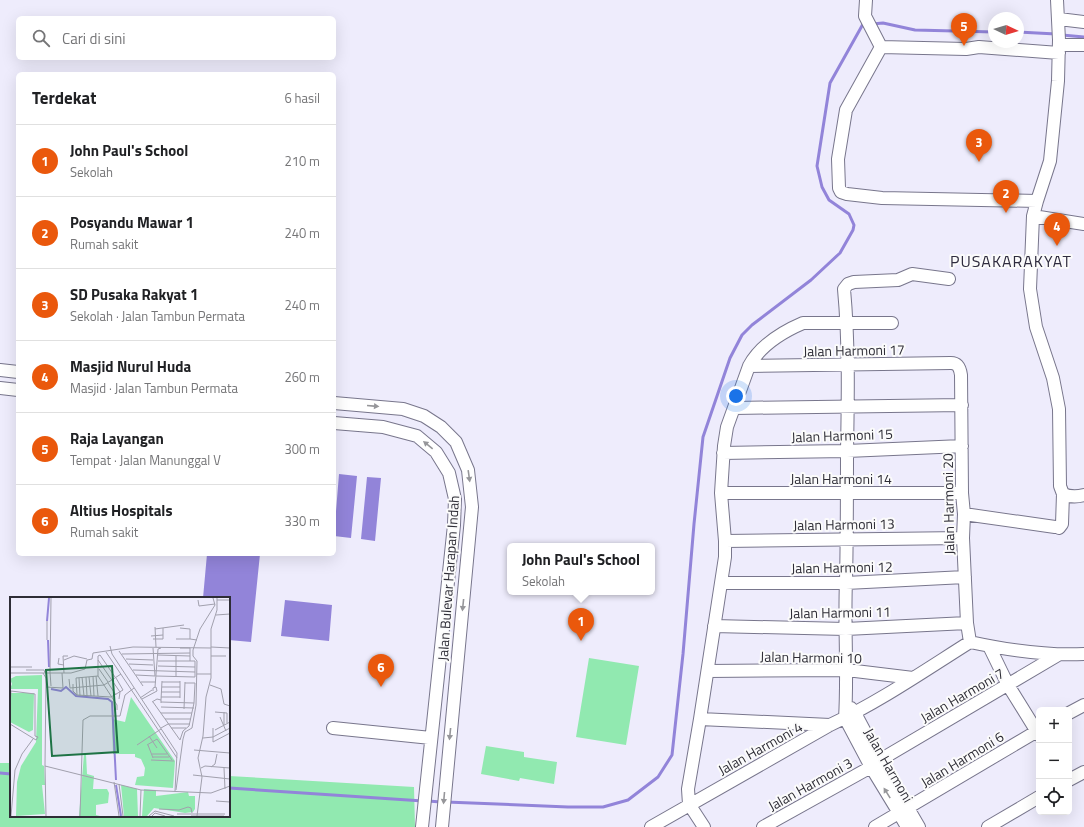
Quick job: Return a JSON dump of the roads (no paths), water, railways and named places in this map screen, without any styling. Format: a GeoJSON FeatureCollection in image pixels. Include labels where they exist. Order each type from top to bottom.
{"type":"FeatureCollection","features":[{"type":"Feature","properties":{"kind":"street"},"geometry":{"type":"LineString","coordinates":[[866,0],[865,16],[881,47]]}},
{"type":"Feature","properties":{"kind":"street"},"geometry":{"type":"LineString","coordinates":[[964,514],[1057,528],[1062,524],[1063,494],[1060,486],[1059,409],[1053,378],[1036,327],[1030,289],[1033,216],[1036,200],[1050,161],[1058,81],[1059,21],[1057,0]]}},
{"type":"Feature","properties":{"kind":"street"},"geometry":{"type":"LineString","coordinates":[[1059,21],[1084,22]]}},
{"type":"Feature","properties":{"kind":"street"},"geometry":{"type":"LineString","coordinates":[[881,47],[966,49],[979,47],[1084,45]]}},
{"type":"Feature","properties":{"kind":"street"},"geometry":{"type":"LineString","coordinates":[[881,47],[846,110],[838,159],[839,188],[841,192],[882,198],[1036,200]]}},
{"type":"Feature","properties":{"kind":"street"},"geometry":{"type":"LineString","coordinates":[[1033,216],[1084,224]]}},
{"type":"Feature","properties":{"kind":"street"},"geometry":{"type":"LineString","coordinates":[[847,670],[846,583],[848,538],[848,407],[847,322],[844,289],[850,283],[898,280],[912,274],[950,279]]}},
{"type":"Feature","properties":{"kind":"street"},"geometry":{"type":"LineString","coordinates":[[704,827],[689,804],[688,789],[725,557],[721,494],[723,453],[727,427],[749,366],[770,342],[802,323],[892,323]]}},
{"type":"Feature","properties":{"kind":"street","name":"Jalan Harmoni 17"},"geometry":{"type":"LineString","coordinates":[[749,366],[847,366],[955,363],[959,366]]}},
{"type":"Feature","properties":{"kind":"street","name":"Jalan Harmoni 20"},"geometry":{"type":"LineString","coordinates":[[959,366],[961,375],[962,405],[963,538],[967,623],[970,642]]}},
{"type":"Feature","properties":{"kind":"street"},"geometry":{"type":"LineString","coordinates":[[0,370],[16,372]]}},
{"type":"Feature","properties":{"kind":"street"},"geometry":{"type":"LineString","coordinates":[[0,388],[16,390]]}},
{"type":"Feature","properties":{"kind":"street","name":"Jalan Bulevar Harapan Indah"},"geometry":{"type":"LineString","coordinates":[[336,403],[403,409],[424,416],[441,427],[456,442],[468,470],[472,507],[470,536],[442,823]]}},
{"type":"Feature","properties":{"kind":"street"},"geometry":{"type":"LineString","coordinates":[[734,408],[962,405]]}},
{"type":"Feature","properties":{"kind":"street","name":"Jalan Bulevar Harapan Indah"},"geometry":{"type":"LineString","coordinates":[[336,423],[383,427],[417,436],[436,452],[449,473],[455,499],[453,534],[422,823]]}},
{"type":"Feature","properties":{"kind":"street","name":"Jalan Harmoni 15"},"geometry":{"type":"LineString","coordinates":[[723,453],[847,451],[962,446]]}},
{"type":"Feature","properties":{"kind":"street","name":"Jalan Harmoni 14"},"geometry":{"type":"LineString","coordinates":[[721,494],[962,493]]}},
{"type":"Feature","properties":{"kind":"street"},"geometry":{"type":"LineString","coordinates":[[1063,494],[1073,496],[1084,495]]}},
{"type":"Feature","properties":{"kind":"street"},"geometry":{"type":"LineString","coordinates":[[453,534],[470,536]]}},
{"type":"Feature","properties":{"kind":"street","name":"Jalan Harmoni 13"},"geometry":{"type":"LineString","coordinates":[[725,541],[848,538],[963,538]]}},
{"type":"Feature","properties":{"kind":"street","name":"Jalan Harmoni 12"},"geometry":{"type":"LineString","coordinates":[[721,583],[846,583],[965,577]]}},
{"type":"Feature","properties":{"kind":"street","name":"Jalan Harmoni 11"},"geometry":{"type":"LineString","coordinates":[[714,626],[846,629],[967,623]]}},
{"type":"Feature","properties":{"kind":"street"},"geometry":{"type":"LineString","coordinates":[[970,642],[1058,655],[1084,654]]}},
{"type":"Feature","properties":{"kind":"street","name":"Jalan Harmoni 4"},"geometry":{"type":"LineString","coordinates":[[651,827],[830,725],[850,716],[970,642]]}},
{"type":"Feature","properties":{"kind":"street"},"geometry":{"type":"LineString","coordinates":[[989,646],[1008,685],[1036,729]]}},
{"type":"Feature","properties":{"kind":"street","name":"Jalan Harmoni 7"},"geometry":{"type":"LineString","coordinates":[[875,764],[1058,655]]}},
{"type":"Feature","properties":{"kind":"street","name":"Jalan Harmoni 10"},"geometry":{"type":"LineString","coordinates":[[708,671],[847,670],[913,678]]}},
{"type":"Feature","properties":{"kind":"street","name":"Jalan Harmoni"},"geometry":{"type":"LineString","coordinates":[[847,670],[846,702],[850,716],[875,764],[904,810],[919,827]]}},
{"type":"Feature","properties":{"kind":"street"},"geometry":{"type":"LineString","coordinates":[[438,677],[456,679]]}},
{"type":"Feature","properties":{"kind":"street"},"geometry":{"type":"LineString","coordinates":[[1072,711],[1084,705]]}},
{"type":"Feature","properties":{"kind":"street"},"geometry":{"type":"LineString","coordinates":[[700,718],[830,725]]}},
{"type":"Feature","properties":{"kind":"street"},"geometry":{"type":"LineString","coordinates":[[333,728],[431,738]]}},
{"type":"Feature","properties":{"kind":"street","name":"Jalan Harmoni 6"},"geometry":{"type":"LineString","coordinates":[[875,827],[1036,733]]}},
{"type":"Feature","properties":{"kind":"street","name":"Jalan Harmoni 3"},"geometry":{"type":"LineString","coordinates":[[763,827],[875,764]]}},
{"type":"Feature","properties":{"kind":"street"},"geometry":{"type":"LineString","coordinates":[[1071,779],[1084,772]]}},
{"type":"Feature","properties":{"kind":"street"},"geometry":{"type":"LineString","coordinates":[[988,827],[1036,800]]}},
{"type":"Feature","properties":{"kind":"street","name":"Jalan Harmoni"},"geometry":{"type":"LineString","coordinates":[[904,810],[906,827]]}},
{"type":"Feature","properties":{"kind":"waterway"},"geometry":{"type":"LineString","coordinates":[[872,24],[883,23],[915,30],[988,32]]}},
{"type":"Feature","properties":{"kind":"waterway"},"geometry":{"type":"LineString","coordinates":[[446,802],[603,807],[628,800],[658,777],[672,755],[703,437],[730,358],[742,335],[752,325],[811,280],[840,253],[853,230],[854,225],[849,214],[829,200],[822,187],[817,166],[830,83],[863,24],[867,24]]}},
{"type":"Feature","properties":{"kind":"waterway"},"geometry":{"type":"LineString","coordinates":[[1024,32],[1056,34]]}},
{"type":"Feature","properties":{"kind":"waterway"},"geometry":{"type":"LineString","coordinates":[[1062,35],[1084,37]]}},
{"type":"Feature","properties":{"kind":"waterway"},"geometry":{"type":"LineString","coordinates":[[0,773],[10,774]]}},
{"type":"Feature","properties":{"kind":"waterway"},"geometry":{"type":"LineString","coordinates":[[230,788],[423,801]]}},
{"type":"Feature","properties":{"kind":"waterway"},"geometry":{"type":"LineString","coordinates":[[428,801],[441,802]]}},
{"type":"Feature","properties":{"kind":"place","name":"Raja Layangan"},"geometry":{"type":"Point","coordinates":[964,46]}},
{"type":"Feature","properties":{"kind":"place","name":"SD Pusaka Rakyat 1"},"geometry":{"type":"Point","coordinates":[979,162]}},
{"type":"Feature","properties":{"kind":"place","name":"Posyandu Mawar 1"},"geometry":{"type":"Point","coordinates":[1006,213]}},
{"type":"Feature","properties":{"kind":"place","name":"Masjid Nurul Huda"},"geometry":{"type":"Point","coordinates":[1057,246]}},
{"type":"Feature","properties":{"kind":"place","name":"John Paul's School"},"geometry":{"type":"Point","coordinates":[581,641]}},
{"type":"Feature","properties":{"kind":"place","name":"Altius Hospitals"},"geometry":{"type":"Point","coordinates":[381,687]}},
{"type":"Feature","properties":{"kind":"district","name":"PUSAKARAKYAT"},"geometry":{"type":"Point","coordinates":[1011,261]}}]}
